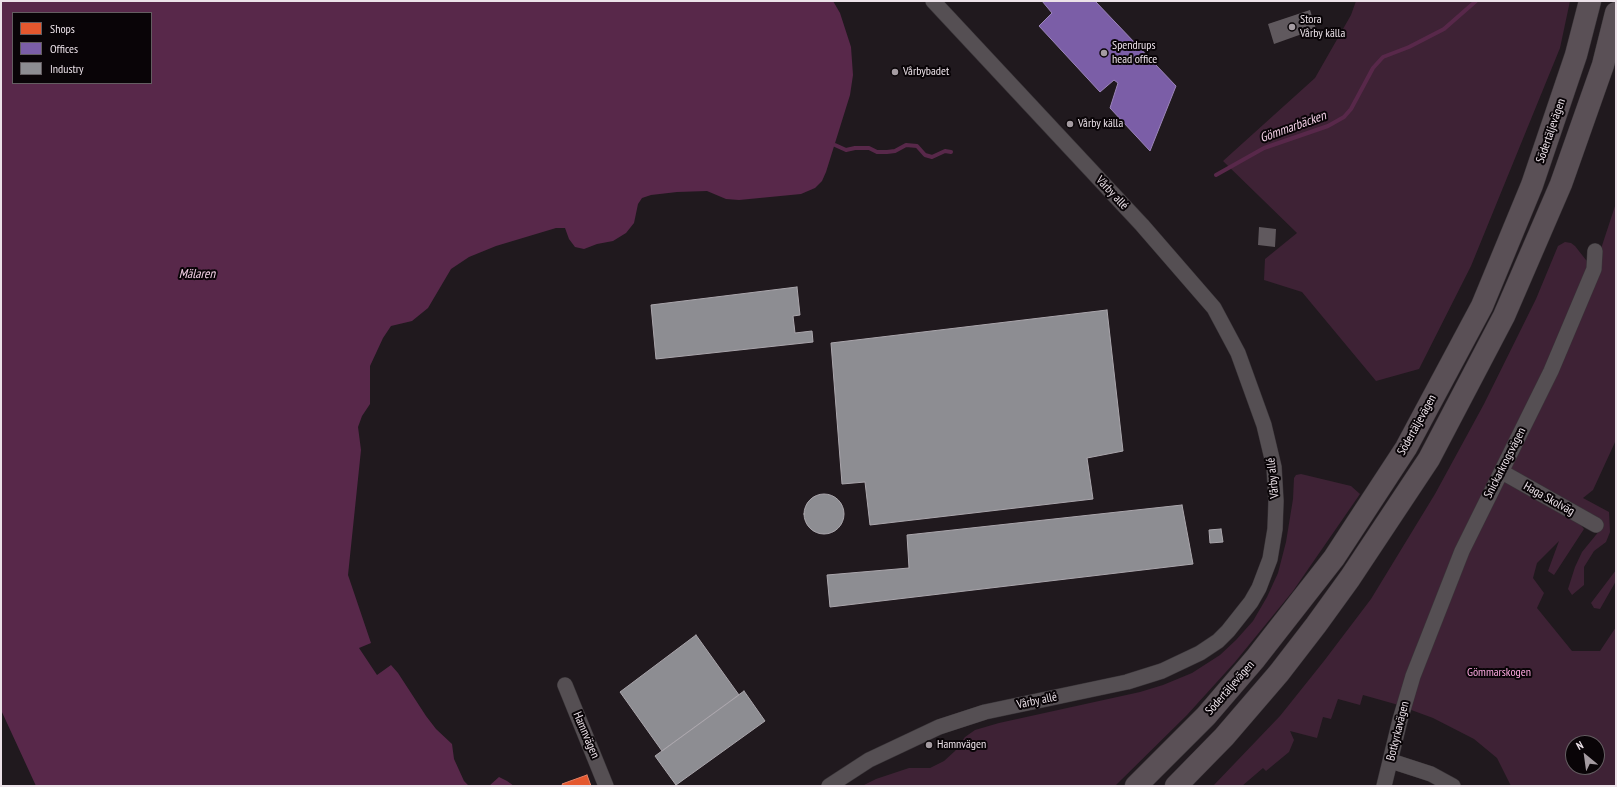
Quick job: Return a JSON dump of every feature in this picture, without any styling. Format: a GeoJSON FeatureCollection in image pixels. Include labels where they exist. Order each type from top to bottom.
{"type":"FeatureCollection","features":[{"type":"Feature","properties":{"kind":"highway","name":"Södertäljevägen"},"geometry":{"type":"LineString","coordinates":[[1136,786],[1206,716],[1255,659],[1334,558],[1406,448],[1482,306],[1532,185],[1576,55],[1590,1]]}},
{"type":"Feature","properties":{"kind":"highway"},"geometry":{"type":"LineString","coordinates":[[1176,786],[1224,737],[1279,673],[1307,637],[1350,578],[1428,459],[1504,316],[1561,184],[1603,65],[1616,13]]}},
{"type":"Feature","properties":{"kind":"street","name":"Vårby allé"},"geometry":{"type":"LineString","coordinates":[[829,786],[869,760],[939,727],[985,712],[1133,680],[1162,671],[1200,653],[1218,641],[1228,631],[1236,622],[1259,588],[1270,559],[1275,529],[1275,478],[1264,425],[1238,353],[1214,308],[1142,225],[933,1]]}},
{"type":"Feature","properties":{"kind":"street","name":"Snickarkrogsvägen"},"geometry":{"type":"LineString","coordinates":[[1413,676],[1462,551],[1554,364],[1594,269],[1595,251]]}},
{"type":"Feature","properties":{"kind":"street","name":"Haga Skolväg"},"geometry":{"type":"LineString","coordinates":[[1502,472],[1596,525]]}},
{"type":"Feature","properties":{"kind":"street","name":"Botkyrkavägen"},"geometry":{"type":"LineString","coordinates":[[1384,786],[1400,720],[1413,676]]}},
{"type":"Feature","properties":{"kind":"street","name":"Hamnvägen"},"geometry":{"type":"LineString","coordinates":[[565,685],[606,786]]}},
{"type":"Feature","properties":{"kind":"street"},"geometry":{"type":"LineString","coordinates":[[1391,761],[1431,774],[1453,786]]}},
{"type":"Feature","properties":{"kind":"green space"},"geometry":{"type":"Polygon","coordinates":[[[1356,1],[1570,1],[1560,48],[1471,266],[1419,369],[1376,381],[1302,292],[1264,280],[1265,259],[1297,233],[1223,161],[1315,78],[1351,15],[1356,1]]]}},
{"type":"Feature","properties":{"kind":"green space","name":"Gömmarskogen"},"geometry":{"type":"Polygon","coordinates":[[[1616,203],[1616,440],[1593,490],[1583,498],[1609,512],[1610,532],[1606,542],[1594,551],[1584,567],[1584,585],[1572,595],[1568,589],[1575,567],[1582,552],[1600,530],[1600,519],[1577,507],[1574,517],[1584,529],[1554,575],[1548,571],[1559,541],[1537,563],[1533,578],[1544,593],[1537,608],[1572,651],[1600,651],[1616,627],[1616,786],[1511,786],[1497,758],[1474,739],[1433,718],[1395,704],[1363,695],[1360,705],[1338,699],[1331,719],[1323,717],[1317,738],[1290,731],[1294,740],[1289,752],[1266,771],[1263,768],[1242,786],[1213,786],[1280,716],[1371,599],[1435,494],[1484,404],[1536,299],[1558,246],[1565,242],[1571,243],[1586,260],[1595,267],[1616,203]]]}},
{"type":"Feature","properties":{"kind":"green space"},"geometry":{"type":"Polygon","coordinates":[[[1301,474],[1351,486],[1360,494],[1293,591],[1235,662],[1187,715],[1115,786],[862,786],[876,779],[909,768],[930,768],[944,761],[955,751],[965,737],[975,730],[999,723],[1140,692],[1163,685],[1192,673],[1220,655],[1253,621],[1267,597],[1278,573],[1286,542],[1293,499],[1294,478],[1296,475],[1301,474]]]}},
{"type":"Feature","properties":{"kind":"green space"},"geometry":{"type":"Polygon","coordinates":[[[1616,570],[1616,581],[1600,609],[1594,608],[1591,603],[1616,570]]]}},
{"type":"Feature","properties":{"kind":"water","name":"Mälaren"},"geometry":{"type":"Polygon","coordinates":[[[1,1],[833,1],[840,13],[851,47],[853,75],[850,95],[826,172],[822,181],[815,188],[801,194],[739,200],[726,199],[707,191],[651,195],[642,198],[638,204],[634,223],[626,233],[613,241],[597,244],[584,249],[575,247],[569,239],[565,228],[556,228],[496,246],[469,257],[451,269],[428,308],[412,321],[391,326],[383,338],[370,366],[370,404],[362,416],[358,427],[361,450],[348,575],[371,643],[359,648],[377,675],[391,665],[398,673],[426,716],[436,729],[452,744],[454,759],[464,781],[469,786],[36,786],[1,710],[1,1]]]}},
{"type":"Feature","properties":{"kind":"water"},"geometry":{"type":"Polygon","coordinates":[[[499,777],[507,781],[514,786],[489,786],[499,777]]]}},
{"type":"Feature","properties":{"kind":"building: Shops"},"geometry":{"type":"Polygon","coordinates":[[[587,775],[591,786],[563,786],[562,784],[587,775]]]}},
{"type":"Feature","properties":{"kind":"building: Offices","name":"Spendrups head office"},"geometry":{"type":"Polygon","coordinates":[[[1042,1],[1095,1],[1176,86],[1150,151],[1110,108],[1118,83],[1114,80],[1100,92],[1039,26],[1052,13],[1042,1]]]}},
{"type":"Feature","properties":{"kind":"building: Industry"},"geometry":{"type":"Polygon","coordinates":[[[797,287],[800,315],[793,316],[795,333],[812,331],[813,342],[656,359],[651,305],[797,287]]]}},
{"type":"Feature","properties":{"kind":"building: Industry"},"geometry":{"type":"Polygon","coordinates":[[[1107,310],[1123,451],[1087,458],[1093,499],[870,525],[865,482],[842,484],[831,343],[1107,310]]]}},
{"type":"Feature","properties":{"kind":"building: Industry"},"geometry":{"type":"Polygon","coordinates":[[[828,494],[835,497],[841,503],[844,514],[843,522],[835,531],[828,534],[820,534],[813,531],[805,522],[804,510],[807,503],[816,495],[828,494]]]}},
{"type":"Feature","properties":{"kind":"building: Industry"},"geometry":{"type":"Polygon","coordinates":[[[1182,505],[1193,564],[830,607],[827,575],[909,568],[907,535],[1182,505]]]}},
{"type":"Feature","properties":{"kind":"building: Industry"},"geometry":{"type":"Polygon","coordinates":[[[1221,529],[1223,542],[1210,543],[1209,530],[1221,529]]]}},
{"type":"Feature","properties":{"kind":"building: Industry"},"geometry":{"type":"Polygon","coordinates":[[[696,635],[739,695],[662,751],[620,692],[696,635]]]}},
{"type":"Feature","properties":{"kind":"building: Industry"},"geometry":{"type":"Polygon","coordinates":[[[744,691],[765,721],[676,785],[655,756],[744,691]]]}},
{"type":"Feature","properties":{"kind":"building: Other","name":"Stora Vårby källa"},"geometry":{"type":"Polygon","coordinates":[[[1310,10],[1316,29],[1274,44],[1268,24],[1310,10]]]}},
{"type":"Feature","properties":{"kind":"building: Other"},"geometry":{"type":"Polygon","coordinates":[[[1259,227],[1276,229],[1275,247],[1258,245],[1259,227]]]}},
{"type":"Feature","properties":{"kind":"waterway","name":"Gömmarbäcken"},"geometry":{"type":"LineString","coordinates":[[1216,175],[1264,148],[1328,126],[1344,117],[1351,109],[1373,68],[1383,57],[1409,47],[1444,29],[1476,1]]}},
{"type":"Feature","properties":{"kind":"waterway"},"geometry":{"type":"LineString","coordinates":[[835,145],[846,150],[855,148],[869,148],[877,152],[895,151],[906,145],[917,146],[925,155],[932,157],[945,151],[951,152]]}},
{"type":"Feature","properties":{"kind":"place","name":"Stora Vårby källa"},"geometry":{"type":"Point","coordinates":[1292,27]}},
{"type":"Feature","properties":{"kind":"place","name":"Spendrups head office"},"geometry":{"type":"Point","coordinates":[1104,53]}},
{"type":"Feature","properties":{"kind":"place","name":"Vårbybadet"},"geometry":{"type":"Point","coordinates":[895,72]}},
{"type":"Feature","properties":{"kind":"place","name":"Vårby källa"},"geometry":{"type":"Point","coordinates":[1070,124]}},
{"type":"Feature","properties":{"kind":"place","name":"Hamnvägen"},"geometry":{"type":"Point","coordinates":[929,745]}}]}
